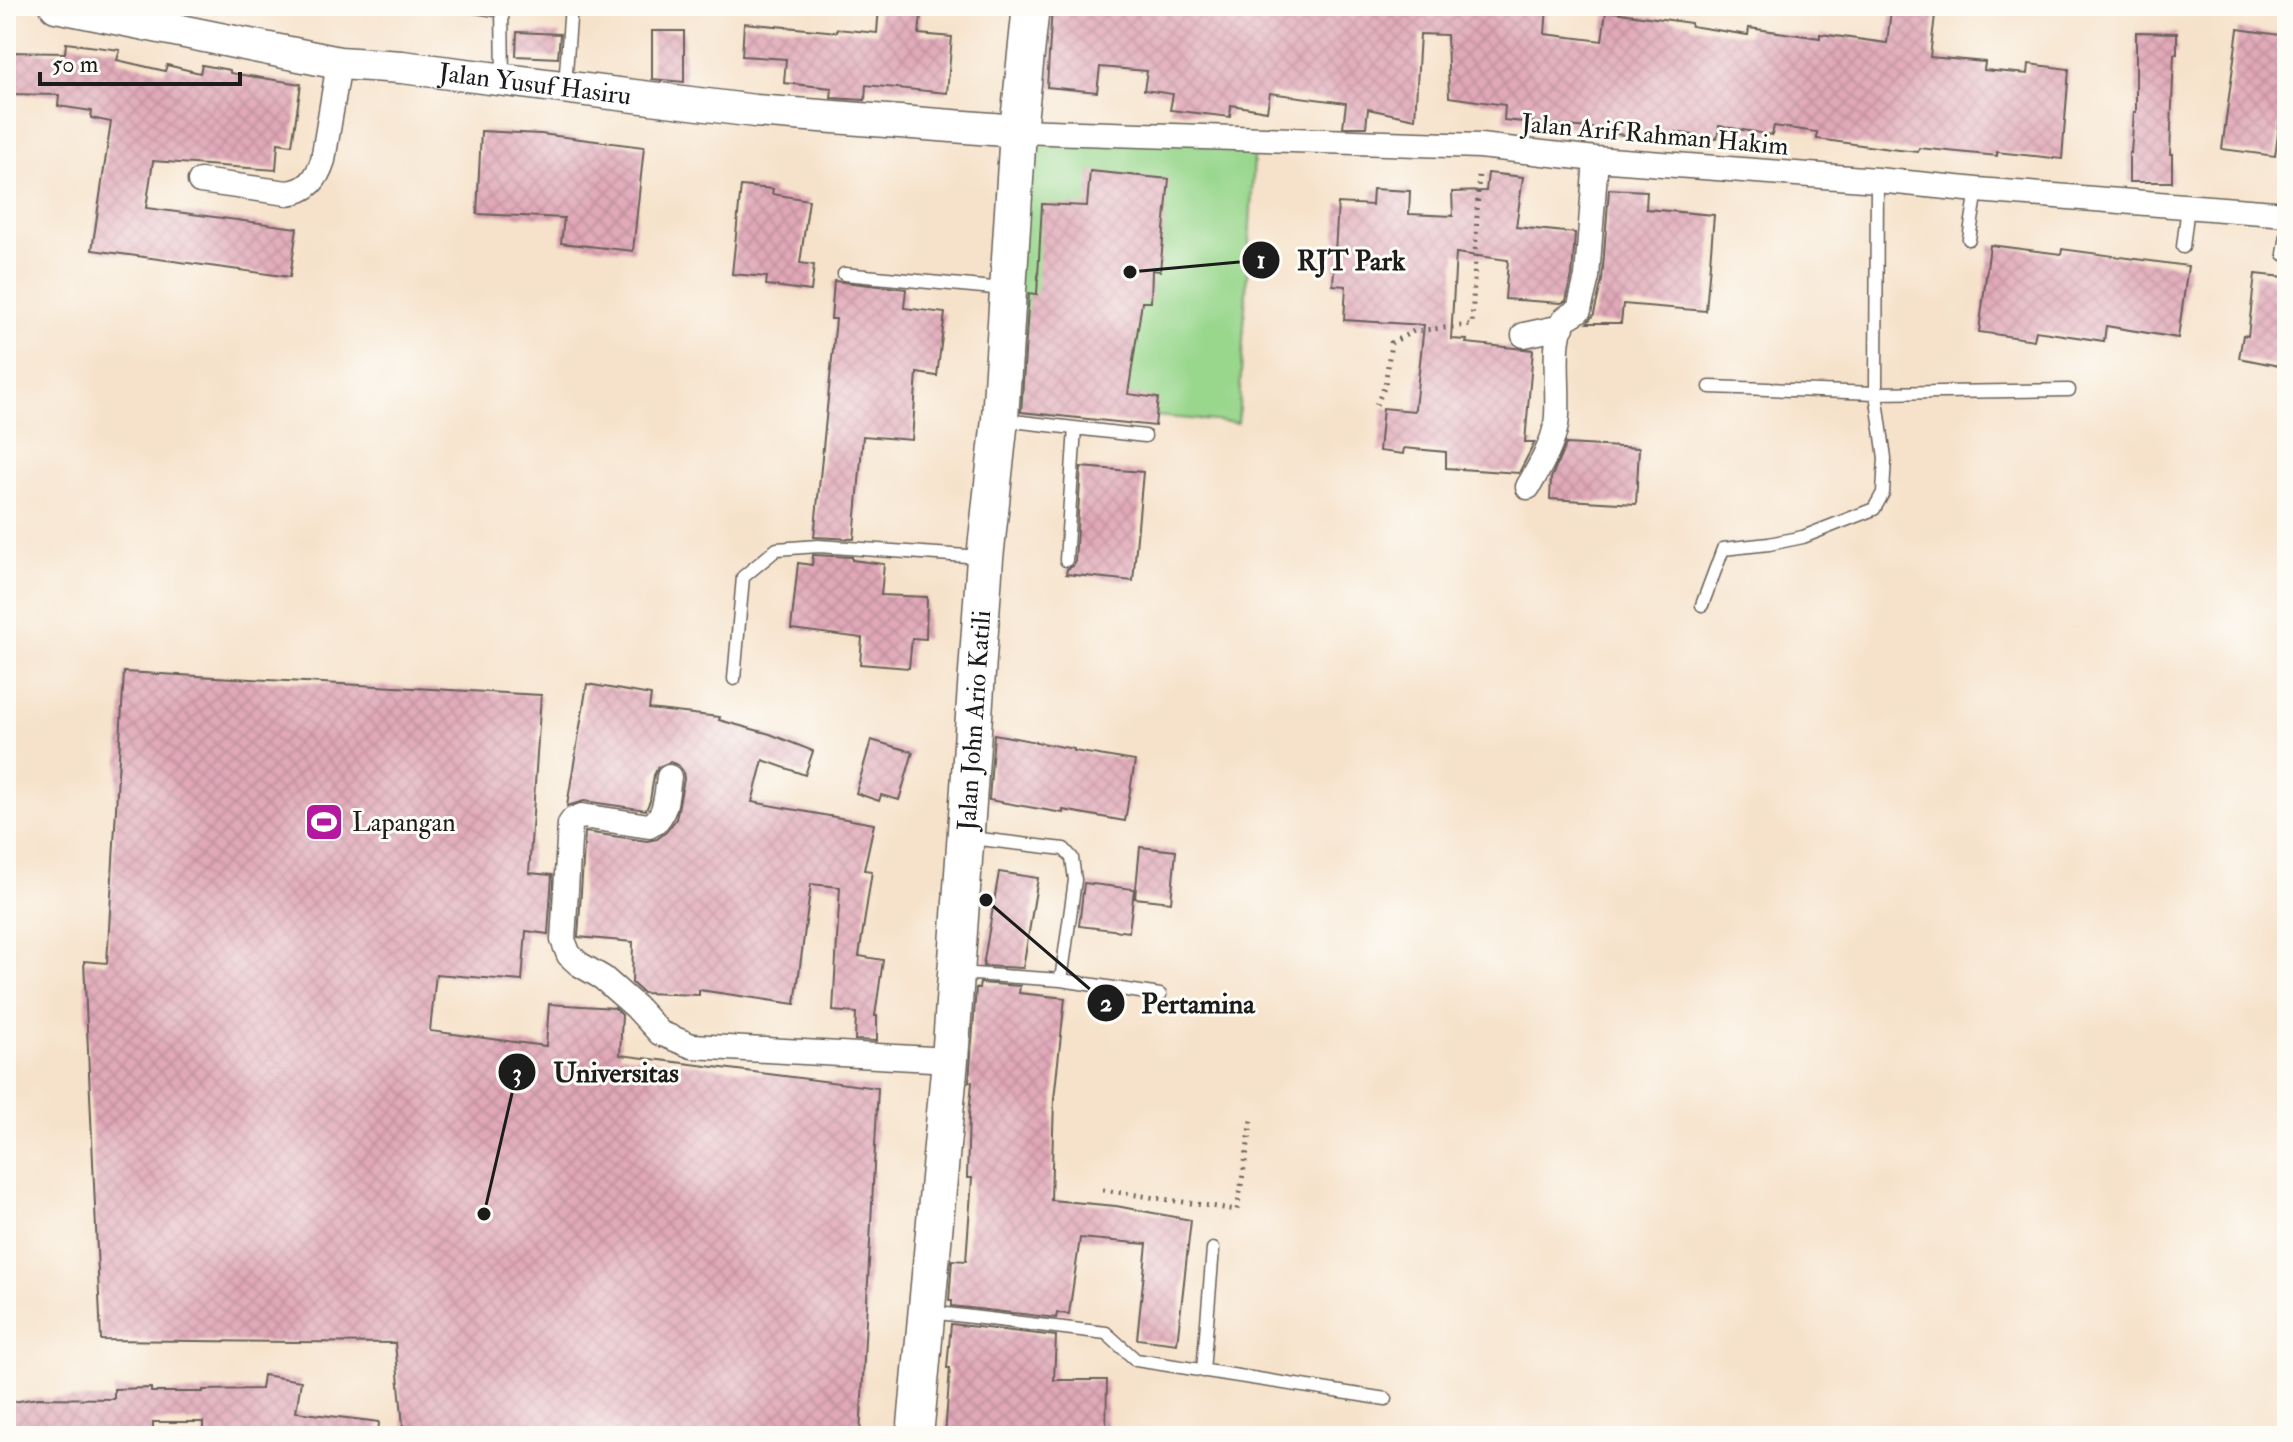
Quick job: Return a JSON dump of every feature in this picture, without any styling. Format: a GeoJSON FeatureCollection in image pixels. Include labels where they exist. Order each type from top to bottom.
{"type":"FeatureCollection","features":[{"type":"Feature","properties":{"kind":"main road","name":"Jalan Yusuf Hasiru"},"geometry":{"type":"LineString","coordinates":[[56,6],[339,63],[402,67],[755,111],[1018,131]]}},
{"type":"Feature","properties":{"kind":"main road","name":"Jalan John Ario Katili"},"geometry":{"type":"LineString","coordinates":[[915,1436],[950,1060],[985,558],[1000,419],[1018,131],[1031,6]]}},
{"type":"Feature","properties":{"kind":"street"},"geometry":{"type":"LineString","coordinates":[[200,181],[287,193],[307,188],[319,173],[323,160],[339,63]]}},
{"type":"Feature","properties":{"kind":"street","name":"Jalan Arif Rahman Hakim"},"geometry":{"type":"LineString","coordinates":[[1018,131],[1480,146],[1596,159],[2287,214]]}},
{"type":"Feature","properties":{"kind":"street"},"geometry":{"type":"LineString","coordinates":[[1528,487],[1551,443],[1556,424],[1558,341],[1565,318],[1579,310],[1587,277],[1596,159]]}},
{"type":"Feature","properties":{"kind":"street"},"geometry":{"type":"LineString","coordinates":[[1524,335],[1562,327]]}},
{"type":"Feature","properties":{"kind":"street"},"geometry":{"type":"LineString","coordinates":[[669,777],[658,822],[649,826],[582,816],[570,824],[563,940],[569,955],[603,978],[660,1033],[692,1046],[950,1060]]}},
{"type":"Feature","properties":{"kind":"lane"},"geometry":{"type":"LineString","coordinates":[[470,6],[502,9],[503,79]]}},
{"type":"Feature","properties":{"kind":"lane"},"geometry":{"type":"LineString","coordinates":[[565,88],[571,6]]}},
{"type":"Feature","properties":{"kind":"lane"},"geometry":{"type":"LineString","coordinates":[[1702,605],[1723,549],[1803,537],[1874,509],[1883,493],[1885,458],[1876,393],[1877,180]]}},
{"type":"Feature","properties":{"kind":"lane"},"geometry":{"type":"LineString","coordinates":[[1969,239],[1977,190]]}},
{"type":"Feature","properties":{"kind":"lane"},"geometry":{"type":"LineString","coordinates":[[2183,247],[2188,206]]}},
{"type":"Feature","properties":{"kind":"lane"},"geometry":{"type":"LineString","coordinates":[[2284,254],[2287,235]]}},
{"type":"Feature","properties":{"kind":"lane"},"geometry":{"type":"LineString","coordinates":[[844,274],[1007,290]]}},
{"type":"Feature","properties":{"kind":"lane"},"geometry":{"type":"LineString","coordinates":[[1710,387],[1876,393],[2069,390]]}},
{"type":"Feature","properties":{"kind":"lane"},"geometry":{"type":"LineString","coordinates":[[1000,419],[1145,436]]}},
{"type":"Feature","properties":{"kind":"lane"},"geometry":{"type":"LineString","coordinates":[[1066,560],[1075,428]]}},
{"type":"Feature","properties":{"kind":"lane"},"geometry":{"type":"LineString","coordinates":[[734,679],[743,577],[777,549],[818,546],[985,558]]}},
{"type":"Feature","properties":{"kind":"lane"},"geometry":{"type":"LineString","coordinates":[[965,842],[971,838],[1064,849],[1072,858],[1075,880],[1061,980]]}},
{"type":"Feature","properties":{"kind":"lane"},"geometry":{"type":"LineString","coordinates":[[956,973],[1061,980],[1160,995]]}},
{"type":"Feature","properties":{"kind":"lane"},"geometry":{"type":"LineString","coordinates":[[1203,1371],[1213,1249]]}},
{"type":"Feature","properties":{"kind":"lane"},"geometry":{"type":"LineString","coordinates":[[927,1312],[1106,1333],[1136,1360],[1386,1399]]}},
{"type":"Feature","properties":{"kind":"path"},"geometry":{"type":"LineString","coordinates":[[1376,405],[1385,386],[1391,343],[1414,331],[1472,325],[1480,146]]}},
{"type":"Feature","properties":{"kind":"path"},"geometry":{"type":"LineString","coordinates":[[1103,1190],[1237,1210],[1252,1120]]}},
{"type":"Feature","properties":{"kind":"green space"},"geometry":{"type":"Polygon","coordinates":[[[1026,132],[1255,142],[1238,423],[1001,403],[1026,132]]]}},
{"type":"Feature","properties":{"kind":"building"},"geometry":{"type":"Polygon","coordinates":[[[879,6],[922,6],[919,34],[952,37],[947,93],[866,85],[865,100],[831,98],[832,88],[784,83],[786,59],[742,56],[744,23],[877,33],[879,6]]]}},
{"type":"Feature","properties":{"kind":"building"},"geometry":{"type":"Polygon","coordinates":[[[1052,6],[1102,10],[1102,6],[1365,6],[1419,11],[1420,6],[1547,6],[1545,34],[1602,41],[1606,11],[1748,35],[1749,28],[1887,43],[1891,10],[1935,15],[1930,57],[1985,62],[1984,70],[2028,74],[2029,64],[2069,69],[2062,159],[1997,152],[1997,156],[1919,148],[1918,152],[1890,149],[1817,139],[1817,132],[1774,126],[1772,135],[1719,126],[1717,139],[1675,132],[1674,141],[1599,132],[1599,129],[1504,120],[1505,105],[1449,97],[1447,35],[1420,34],[1415,119],[1368,109],[1366,127],[1343,127],[1346,103],[1270,93],[1267,111],[1231,105],[1230,117],[1170,110],[1173,94],[1144,90],[1147,71],[1100,67],[1097,92],[1047,87],[1052,6]]]}},
{"type":"Feature","properties":{"kind":"building"},"geometry":{"type":"Polygon","coordinates":[[[2238,29],[2287,36],[2287,66],[2275,156],[2222,149],[2238,29]]]}},
{"type":"Feature","properties":{"kind":"building"},"geometry":{"type":"Polygon","coordinates":[[[652,31],[684,31],[684,82],[652,79],[652,31]]]}},
{"type":"Feature","properties":{"kind":"building"},"geometry":{"type":"Polygon","coordinates":[[[517,32],[560,34],[558,58],[516,56],[517,32]]]}},
{"type":"Feature","properties":{"kind":"building"},"geometry":{"type":"Polygon","coordinates":[[[2136,32],[2177,33],[2170,154],[2172,182],[2129,182],[2129,153],[2136,112],[2136,32]]]}},
{"type":"Feature","properties":{"kind":"building"},"geometry":{"type":"Polygon","coordinates":[[[66,43],[120,50],[117,60],[165,71],[167,65],[200,73],[202,65],[230,70],[230,73],[301,84],[292,145],[278,143],[276,170],[153,161],[146,208],[297,228],[290,277],[92,250],[111,122],[91,118],[92,111],[58,106],[59,95],[6,94],[6,52],[65,53],[66,43]]]}},
{"type":"Feature","properties":{"kind":"building"},"geometry":{"type":"Polygon","coordinates":[[[481,131],[541,134],[644,147],[633,251],[561,243],[564,218],[477,214],[481,131]]]}},
{"type":"Feature","properties":{"kind":"building"},"geometry":{"type":"Polygon","coordinates":[[[1090,171],[1169,179],[1160,271],[1152,270],[1151,302],[1142,302],[1128,394],[1158,398],[1155,426],[1021,412],[1029,293],[1037,294],[1042,204],[1087,206],[1090,171]]]}},
{"type":"Feature","properties":{"kind":"building"},"geometry":{"type":"Polygon","coordinates":[[[1488,173],[1523,177],[1516,227],[1575,233],[1572,275],[1566,301],[1561,303],[1505,299],[1508,260],[1456,253],[1451,339],[1533,350],[1525,442],[1535,442],[1519,473],[1446,468],[1446,452],[1404,448],[1403,454],[1379,451],[1383,408],[1414,411],[1424,325],[1344,320],[1346,286],[1333,285],[1338,203],[1372,205],[1373,189],[1410,191],[1409,214],[1453,216],[1452,192],[1486,191],[1488,173]]]}},
{"type":"Feature","properties":{"kind":"building"},"geometry":{"type":"Polygon","coordinates":[[[741,186],[773,189],[772,194],[809,200],[800,263],[814,265],[811,291],[766,285],[767,277],[732,274],[741,186]]]}},
{"type":"Feature","properties":{"kind":"building"},"geometry":{"type":"Polygon","coordinates":[[[1609,189],[1647,191],[1646,209],[1714,215],[1706,311],[1623,304],[1621,323],[1587,323],[1594,314],[1602,280],[1609,189]]]}},
{"type":"Feature","properties":{"kind":"building"},"geometry":{"type":"Polygon","coordinates":[[[1990,245],[2061,254],[2062,249],[2188,266],[2178,338],[2106,326],[2104,341],[2036,331],[2034,340],[1979,332],[1990,245]]]}},
{"type":"Feature","properties":{"kind":"building"},"geometry":{"type":"Polygon","coordinates":[[[2255,274],[2284,277],[2277,341],[2283,342],[2279,366],[2239,358],[2243,335],[2248,336],[2255,274]]]}},
{"type":"Feature","properties":{"kind":"building"},"geometry":{"type":"Polygon","coordinates":[[[834,281],[906,289],[904,308],[945,313],[937,376],[917,373],[912,440],[863,436],[854,539],[814,537],[836,319],[831,319],[834,281]]]}},
{"type":"Feature","properties":{"kind":"building"},"geometry":{"type":"Polygon","coordinates":[[[1566,444],[1639,448],[1636,504],[1550,499],[1551,478],[1566,444]]]}},
{"type":"Feature","properties":{"kind":"building"},"geometry":{"type":"Polygon","coordinates":[[[1081,467],[1143,472],[1133,581],[1066,574],[1075,561],[1081,467]]]}},
{"type":"Feature","properties":{"kind":"building"},"geometry":{"type":"Polygon","coordinates":[[[813,555],[852,557],[852,560],[884,564],[881,595],[927,597],[926,639],[912,638],[909,668],[860,664],[862,638],[791,629],[798,563],[812,565],[813,555]]]}},
{"type":"Feature","properties":{"kind":"building"},"geometry":{"type":"Polygon","coordinates":[[[124,672],[541,695],[529,873],[552,875],[548,934],[526,931],[522,981],[436,974],[430,1031],[546,1046],[549,1004],[615,1008],[622,1015],[620,1055],[878,1088],[860,1436],[404,1436],[395,1343],[101,1340],[84,961],[107,963],[124,672]]]}},
{"type":"Feature","properties":{"kind":"building"},"geometry":{"type":"Polygon","coordinates":[[[587,684],[651,695],[649,709],[720,717],[719,720],[770,734],[813,751],[805,775],[763,760],[752,802],[874,824],[864,870],[872,871],[859,956],[883,960],[875,1016],[877,1041],[855,1040],[856,1013],[833,1011],[840,887],[811,884],[795,1004],[699,990],[699,995],[643,993],[632,983],[633,942],[578,937],[585,832],[647,841],[657,839],[676,819],[684,779],[678,765],[670,762],[658,767],[646,810],[584,801],[567,806],[587,684]]]}},
{"type":"Feature","properties":{"kind":"building"},"geometry":{"type":"Polygon","coordinates":[[[994,734],[1135,761],[1125,821],[989,800],[994,734]]]}},
{"type":"Feature","properties":{"kind":"building"},"geometry":{"type":"Polygon","coordinates":[[[871,740],[913,752],[899,800],[881,795],[879,801],[856,793],[871,740]]]}},
{"type":"Feature","properties":{"kind":"building"},"geometry":{"type":"Polygon","coordinates":[[[1140,847],[1176,851],[1171,902],[1135,898],[1140,847]]]}},
{"type":"Feature","properties":{"kind":"building"},"geometry":{"type":"Polygon","coordinates":[[[999,872],[1038,878],[1023,968],[983,966],[999,872]]]}},
{"type":"Feature","properties":{"kind":"building"},"geometry":{"type":"Polygon","coordinates":[[[1084,883],[1134,889],[1129,932],[1079,926],[1084,883]]]}},
{"type":"Feature","properties":{"kind":"building"},"geometry":{"type":"Polygon","coordinates":[[[980,983],[1020,986],[1019,993],[1065,998],[1054,1099],[1051,1200],[1116,1206],[1191,1220],[1177,1344],[1137,1339],[1147,1244],[1080,1238],[1069,1314],[1057,1313],[1056,1318],[952,1306],[952,1301],[949,1301],[952,1260],[966,1261],[972,1178],[967,1178],[972,1082],[969,1082],[976,988],[980,983]]]}},
{"type":"Feature","properties":{"kind":"building"},"geometry":{"type":"Polygon","coordinates":[[[951,1324],[1056,1336],[1054,1380],[1107,1380],[1106,1436],[945,1436],[951,1324]]]}},
{"type":"Feature","properties":{"kind":"building"},"geometry":{"type":"Polygon","coordinates":[[[263,1375],[301,1381],[296,1412],[379,1422],[378,1436],[203,1436],[203,1422],[153,1422],[153,1436],[11,1436],[6,1403],[38,1398],[114,1399],[114,1389],[203,1392],[261,1389],[263,1375]]]}},
{"type":"Feature","properties":{"kind":"place","name":"RJT Park"},"geometry":{"type":"Point","coordinates":[1130,272]}},
{"type":"Feature","properties":{"kind":"place","name":"Lapangan"},"geometry":{"type":"Point","coordinates":[324,822]}},
{"type":"Feature","properties":{"kind":"place","name":"Pertamina"},"geometry":{"type":"Point","coordinates":[986,900]}},
{"type":"Feature","properties":{"kind":"place","name":"Universitas"},"geometry":{"type":"Point","coordinates":[484,1214]}}]}
